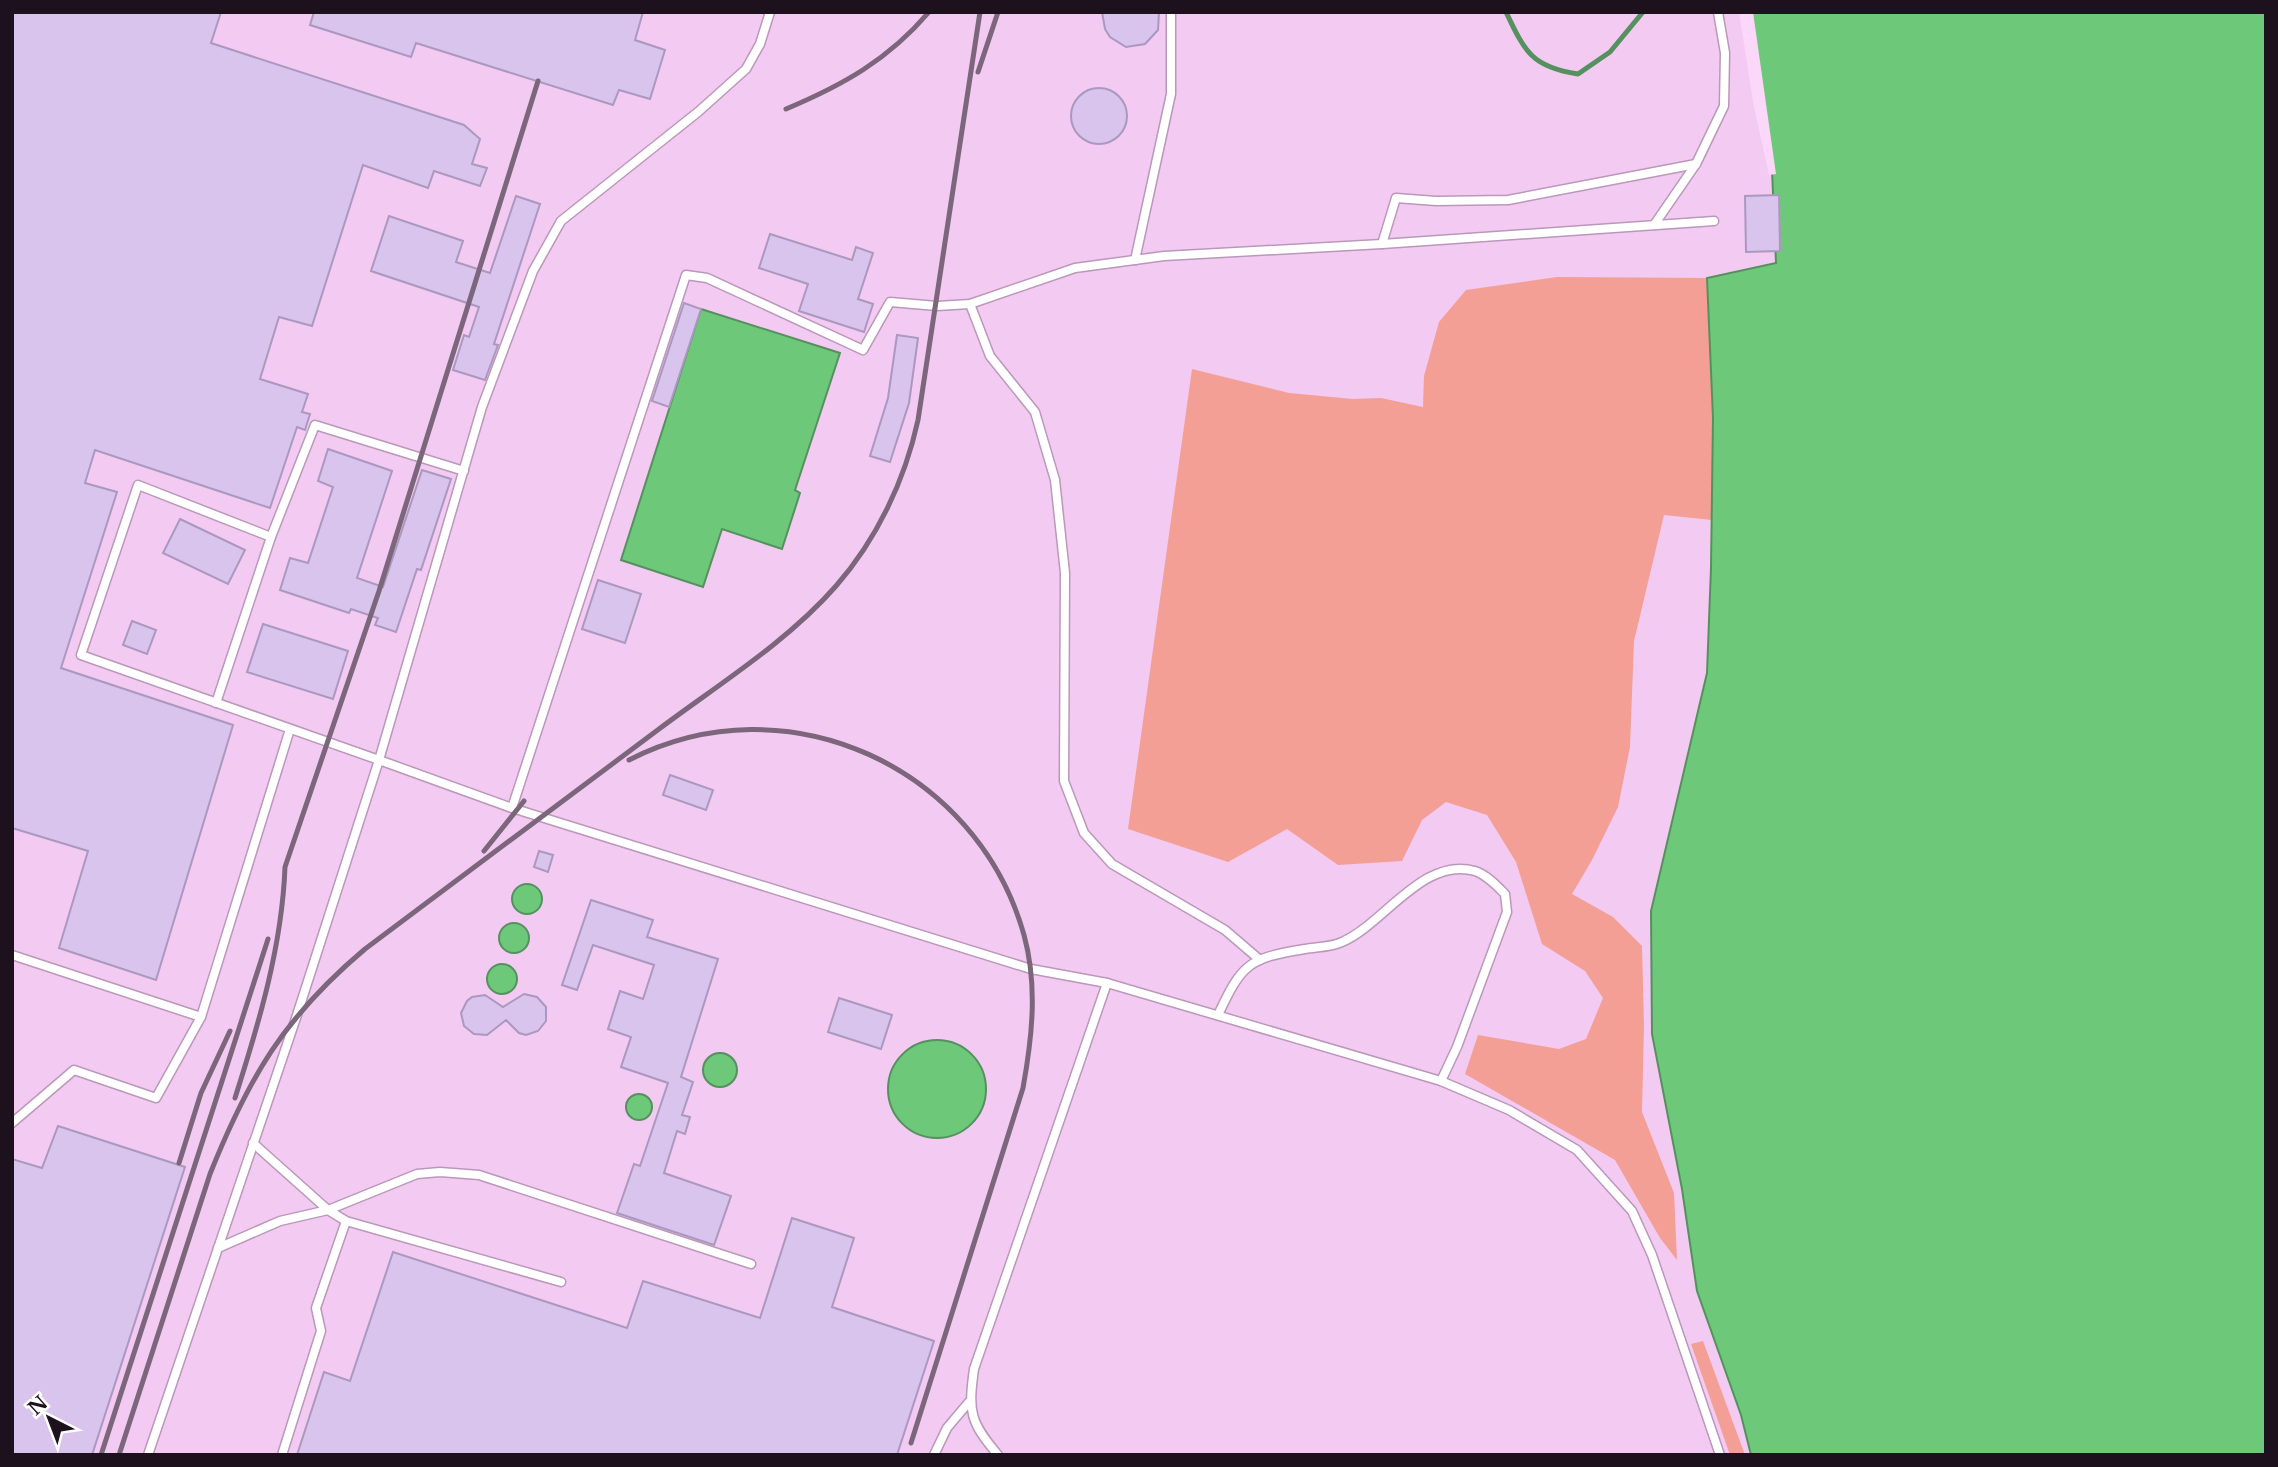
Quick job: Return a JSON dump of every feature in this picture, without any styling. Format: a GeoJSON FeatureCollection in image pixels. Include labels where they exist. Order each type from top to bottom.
{"type":"FeatureCollection","features":[{"type":"Feature","properties":{"kind":"lane"},"geometry":{"type":"LineString","coordinates":[[148,1455],[297,1015],[379,760],[482,407],[533,271],[561,220],[698,112],[746,69],[760,44],[770,12]]}},
{"type":"Feature","properties":{"kind":"lane"},"geometry":{"type":"LineString","coordinates":[[1135,260],[1171,94],[1171,12]]}},
{"type":"Feature","properties":{"kind":"lane"},"geometry":{"type":"LineString","coordinates":[[1654,225],[1696,164],[1724,106],[1725,53],[1718,12]]}},
{"type":"Feature","properties":{"kind":"lane"},"geometry":{"type":"LineString","coordinates":[[1382,244],[1396,198],[1436,201],[1508,200],[1696,164]]}},
{"type":"Feature","properties":{"kind":"lane"},"geometry":{"type":"LineString","coordinates":[[512,808],[685,275],[708,278],[863,350],[890,302],[937,306],[970,304],[1075,268],[1164,256],[1714,221]]}},
{"type":"Feature","properties":{"kind":"lane"},"geometry":{"type":"LineString","coordinates":[[970,304],[990,356],[1035,412],[1055,480],[1065,573],[1064,781],[1084,832],[1112,864],[1225,930],[1260,960]]}},
{"type":"Feature","properties":{"kind":"lane"},"geometry":{"type":"LineString","coordinates":[[216,703],[271,537],[315,425],[464,471]]}},
{"type":"Feature","properties":{"kind":"lane"},"geometry":{"type":"LineString","coordinates":[[271,537],[138,485],[81,656],[512,808],[1031,969],[1107,983],[1441,1081],[1509,1110],[1577,1150],[1632,1211],[1652,1255],[1720,1455]]}},
{"type":"Feature","properties":{"kind":"lane"},"geometry":{"type":"LineString","coordinates":[[12,1123],[74,1070],[156,1098],[201,1017],[290,729]]}},
{"type":"Feature","properties":{"kind":"lane"},"geometry":{"type":"LineString","coordinates":[[1218,1016],[1232,985],[1248,966],[1275,954],[1340,943],[1366,928],[1404,894],[1426,879],[1447,870],[1475,871],[1505,894],[1507,912],[1457,1047],[1441,1081]]}},
{"type":"Feature","properties":{"kind":"lane"},"geometry":{"type":"LineString","coordinates":[[12,955],[201,1017]]}},
{"type":"Feature","properties":{"kind":"lane"},"geometry":{"type":"LineString","coordinates":[[998,1455],[977,1430],[969,1402],[974,1369],[1107,983]]}},
{"type":"Feature","properties":{"kind":"lane"},"geometry":{"type":"LineString","coordinates":[[253,1143],[328,1210],[346,1220],[561,1282]]}},
{"type":"Feature","properties":{"kind":"lane"},"geometry":{"type":"LineString","coordinates":[[218,1248],[280,1221],[328,1210],[417,1174],[440,1172],[479,1175],[751,1264]]}},
{"type":"Feature","properties":{"kind":"lane"},"geometry":{"type":"LineString","coordinates":[[282,1455],[321,1331],[316,1308],[346,1220]]}},
{"type":"Feature","properties":{"kind":"lane"},"geometry":{"type":"LineString","coordinates":[[934,1455],[947,1428],[969,1402]]}},
{"type":"Feature","properties":{"kind":"shaded area"},"geometry":{"type":"Polygon","coordinates":[[[12,12],[1742,12],[1772,170],[1776,264],[1707,278],[1711,568],[1707,673],[1651,911],[1682,1189],[1697,1291],[1741,1415],[1751,1455],[12,1455],[12,12]]]}},
{"type":"Feature","properties":{"kind":"shaded area"},"geometry":{"type":"Polygon","coordinates":[[[1742,12],[2266,12],[2266,1455],[1751,1455],[1741,1415],[1697,1291],[1682,1189],[1652,1034],[1651,911],[1707,673],[1713,418],[1707,278],[1776,263],[1772,170],[1742,12]]]}},
{"type":"Feature","properties":{"kind":"shaded area"},"geometry":{"type":"Polygon","coordinates":[[[1557,277],[1707,278],[1713,418],[1712,520],[1664,515],[1634,641],[1630,747],[1618,807],[1572,894],[1613,917],[1642,946],[1642,1112],[1674,1193],[1677,1260],[1660,1238],[1615,1160],[1465,1074],[1478,1035],[1559,1049],[1586,1039],[1603,998],[1585,971],[1542,944],[1516,862],[1487,815],[1446,802],[1422,820],[1402,861],[1338,865],[1287,829],[1228,862],[1128,829],[1192,369],[1289,393],[1353,399],[1381,398],[1423,407],[1424,376],[1439,322],[1466,290],[1557,277]]]}},
{"type":"Feature","properties":{"kind":"shaded area"},"geometry":{"type":"Polygon","coordinates":[[[701,309],[840,353],[795,490],[800,493],[782,549],[722,529],[703,587],[621,560],[701,309]]]}},
{"type":"Feature","properties":{"kind":"shaded area"},"geometry":{"type":"Polygon","coordinates":[[[527,884],[538,888],[542,899],[538,910],[527,914],[516,910],[512,899],[516,888],[527,884]]]}},
{"type":"Feature","properties":{"kind":"shaded area"},"geometry":{"type":"Polygon","coordinates":[[[514,923],[525,927],[529,938],[525,949],[514,953],[503,949],[499,938],[503,927],[514,923]]]}},
{"type":"Feature","properties":{"kind":"shaded area"},"geometry":{"type":"Polygon","coordinates":[[[502,964],[513,968],[517,979],[513,990],[502,994],[491,990],[487,979],[491,968],[502,964]]]}},
{"type":"Feature","properties":{"kind":"shaded area"},"geometry":{"type":"Polygon","coordinates":[[[937,1040],[956,1044],[972,1054],[982,1070],[986,1089],[982,1108],[972,1124],[956,1134],[937,1138],[918,1134],[902,1124],[892,1108],[888,1089],[892,1070],[902,1054],[918,1044],[937,1040]]]}},
{"type":"Feature","properties":{"kind":"shaded area"},"geometry":{"type":"Polygon","coordinates":[[[720,1053],[732,1058],[737,1070],[732,1082],[720,1087],[708,1082],[703,1070],[708,1058],[720,1053]]]}},
{"type":"Feature","properties":{"kind":"shaded area"},"geometry":{"type":"Polygon","coordinates":[[[639,1094],[648,1098],[652,1107],[648,1116],[639,1120],[630,1116],[626,1107],[630,1098],[639,1094]]]}},
{"type":"Feature","properties":{"kind":"shaded area"},"geometry":{"type":"Polygon","coordinates":[[[1703,1341],[1745,1455],[1730,1455],[1691,1344],[1703,1341]]]}},
{"type":"Feature","properties":{"kind":"pier"},"geometry":{"type":"Polygon","coordinates":[[[1739,12],[1753,12],[1776,174],[1769,175],[1753,102],[1739,12]]]}},
{"type":"Feature","properties":{"kind":"building"},"geometry":{"type":"Polygon","coordinates":[[[12,12],[221,12],[211,43],[464,125],[480,139],[472,164],[487,168],[480,186],[434,171],[428,188],[363,165],[312,326],[279,317],[260,379],[308,394],[302,412],[310,414],[305,430],[297,427],[270,508],[95,450],[85,483],[117,492],[61,668],[233,725],[156,980],[59,948],[88,851],[12,828],[12,12]]]}},
{"type":"Feature","properties":{"kind":"building"},"geometry":{"type":"Polygon","coordinates":[[[314,12],[643,12],[635,40],[665,50],[650,99],[619,90],[613,105],[416,43],[411,57],[310,25],[314,12]]]}},
{"type":"Feature","properties":{"kind":"building"},"geometry":{"type":"Polygon","coordinates":[[[1102,12],[1159,12],[1158,30],[1145,44],[1126,47],[1110,37],[1105,29],[1102,12]]]}},
{"type":"Feature","properties":{"kind":"building"},"geometry":{"type":"Polygon","coordinates":[[[1099,88],[1110,90],[1119,96],[1125,105],[1125,127],[1119,136],[1110,142],[1099,144],[1088,142],[1079,136],[1073,127],[1071,116],[1073,105],[1079,96],[1088,90],[1099,88]]]}},
{"type":"Feature","properties":{"kind":"building"},"geometry":{"type":"Polygon","coordinates":[[[1779,195],[1780,251],[1746,252],[1745,196],[1779,195]]]}},
{"type":"Feature","properties":{"kind":"building"},"geometry":{"type":"Polygon","coordinates":[[[516,196],[540,204],[494,344],[498,345],[485,380],[453,370],[464,335],[469,337],[479,307],[371,271],[389,216],[463,241],[456,262],[490,273],[516,196]]]}},
{"type":"Feature","properties":{"kind":"building"},"geometry":{"type":"Polygon","coordinates":[[[770,234],[852,260],[856,247],[873,253],[858,299],[873,304],[864,332],[799,311],[808,284],[759,268],[770,234]]]}},
{"type":"Feature","properties":{"kind":"building"},"geometry":{"type":"Polygon","coordinates":[[[684,303],[701,309],[669,407],[652,401],[684,303]]]}},
{"type":"Feature","properties":{"kind":"building"},"geometry":{"type":"Polygon","coordinates":[[[897,335],[918,338],[909,403],[890,462],[870,456],[888,398],[897,335]]]}},
{"type":"Feature","properties":{"kind":"building"},"geometry":{"type":"Polygon","coordinates":[[[328,449],[392,471],[357,578],[383,587],[422,470],[451,479],[421,570],[417,569],[396,632],[375,625],[378,618],[351,609],[349,613],[280,590],[290,558],[308,563],[333,487],[318,481],[328,449]]]}},
{"type":"Feature","properties":{"kind":"building"},"geometry":{"type":"Polygon","coordinates":[[[180,519],[245,550],[228,584],[163,553],[180,519]]]}},
{"type":"Feature","properties":{"kind":"building"},"geometry":{"type":"Polygon","coordinates":[[[598,580],[641,594],[625,643],[582,629],[598,580]]]}},
{"type":"Feature","properties":{"kind":"building"},"geometry":{"type":"Polygon","coordinates":[[[132,621],[156,630],[147,654],[123,645],[132,621]]]}},
{"type":"Feature","properties":{"kind":"building"},"geometry":{"type":"Polygon","coordinates":[[[263,624],[348,651],[333,699],[247,672],[263,624]]]}},
{"type":"Feature","properties":{"kind":"building"},"geometry":{"type":"Polygon","coordinates":[[[670,775],[713,790],[706,810],[663,795],[670,775]]]}},
{"type":"Feature","properties":{"kind":"building"},"geometry":{"type":"Polygon","coordinates":[[[539,851],[553,855],[548,872],[534,867],[539,851]]]}},
{"type":"Feature","properties":{"kind":"building"},"geometry":{"type":"Polygon","coordinates":[[[591,900],[653,920],[647,937],[718,959],[681,1077],[693,1082],[682,1115],[690,1117],[685,1134],[677,1131],[664,1173],[731,1196],[714,1245],[617,1213],[634,1164],[640,1166],[668,1083],[621,1067],[631,1037],[608,1029],[620,991],[643,999],[654,965],[593,945],[577,990],[562,985],[591,900]]]}},
{"type":"Feature","properties":{"kind":"building"},"geometry":{"type":"Polygon","coordinates":[[[524,994],[537,997],[546,1007],[546,1021],[538,1031],[526,1035],[519,1033],[506,1020],[487,1035],[474,1034],[464,1026],[461,1013],[472,997],[485,995],[503,1007],[524,994]]]}},
{"type":"Feature","properties":{"kind":"building"},"geometry":{"type":"Polygon","coordinates":[[[839,998],[892,1015],[881,1049],[828,1032],[839,998]]]}},
{"type":"Feature","properties":{"kind":"building"},"geometry":{"type":"Polygon","coordinates":[[[58,1126],[185,1167],[92,1455],[12,1455],[12,1159],[42,1168],[58,1126]]]}},
{"type":"Feature","properties":{"kind":"building"},"geometry":{"type":"Polygon","coordinates":[[[792,1218],[854,1238],[832,1307],[934,1341],[897,1455],[297,1455],[324,1372],[350,1381],[393,1252],[627,1328],[643,1281],[760,1318],[792,1218]]]}},
{"type":"Feature","properties":{"kind":"waterway"},"geometry":{"type":"LineString","coordinates":[[1506,12],[1525,47],[1540,62],[1578,74],[1610,52],[1643,12]]}},
{"type":"Feature","properties":{"kind":"railway"},"geometry":{"type":"LineString","coordinates":[[786,109],[864,70],[897,44],[929,12]]}},
{"type":"Feature","properties":{"kind":"railway"},"geometry":{"type":"LineString","coordinates":[[119,1455],[210,1174],[239,1107],[291,1024],[312,999],[365,949],[752,662],[796,626],[836,586],[877,529],[905,465],[918,420],[980,12]]}},
{"type":"Feature","properties":{"kind":"railway"},"geometry":{"type":"LineString","coordinates":[[978,72],[998,12]]}},
{"type":"Feature","properties":{"kind":"railway"},"geometry":{"type":"LineString","coordinates":[[235,1098],[261,1013],[274,955],[285,867],[379,591],[538,81]]}},
{"type":"Feature","properties":{"kind":"railway"},"geometry":{"type":"LineString","coordinates":[[629,760],[689,737],[751,730],[811,735],[868,754],[920,784],[965,825],[1000,876],[1024,935],[1031,973],[1032,1012],[1026,1069],[1023,1088],[911,1443]]}},
{"type":"Feature","properties":{"kind":"railway"},"geometry":{"type":"LineString","coordinates":[[484,851],[524,801]]}},
{"type":"Feature","properties":{"kind":"railway"},"geometry":{"type":"LineString","coordinates":[[101,1455],[268,939]]}},
{"type":"Feature","properties":{"kind":"railway"},"geometry":{"type":"LineString","coordinates":[[179,1163],[201,1093],[230,1031]]}}]}
